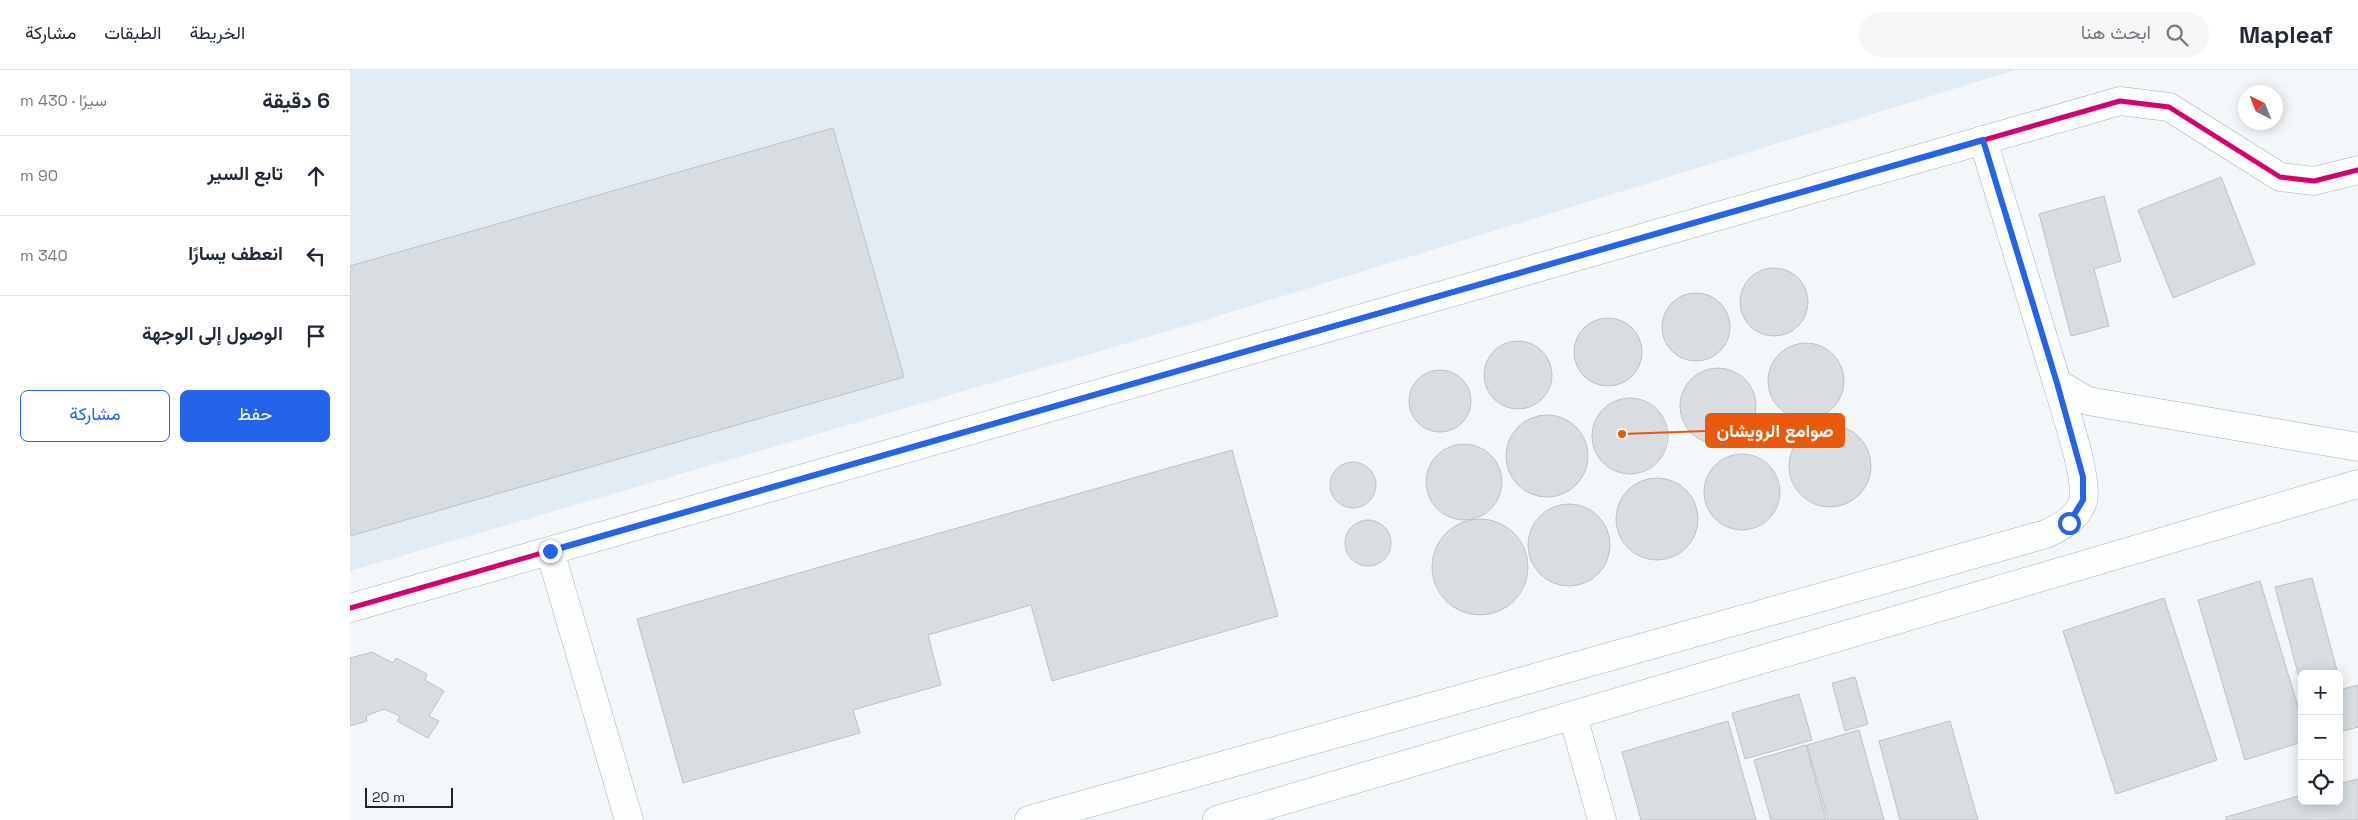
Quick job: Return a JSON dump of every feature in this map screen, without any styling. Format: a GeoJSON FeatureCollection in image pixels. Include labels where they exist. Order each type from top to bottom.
{"type":"FeatureCollection","features":[{"type":"Feature","properties":{"kind":"street"},"geometry":{"type":"LineString","coordinates":[[350,608],[2120,101],[2169,107],[2280,177],[2314,181],[2358,170]]}},
{"type":"Feature","properties":{"kind":"street"},"geometry":{"type":"LineString","coordinates":[[1029,820],[2046,534],[2069,523],[2083,500],[2083,477],[2057,383],[1983,140]]}},
{"type":"Feature","properties":{"kind":"street"},"geometry":{"type":"LineString","coordinates":[[2057,383],[2088,401],[2358,447]]}},
{"type":"Feature","properties":{"kind":"street"},"geometry":{"type":"LineString","coordinates":[[1217,820],[2358,484]]}},
{"type":"Feature","properties":{"kind":"street"},"geometry":{"type":"LineString","coordinates":[[550,551],[629,820]]}},
{"type":"Feature","properties":{"kind":"street"},"geometry":{"type":"LineString","coordinates":[[1573,716],[1602,820]]}},
{"type":"Feature","properties":{"kind":"shaded area"},"geometry":{"type":"Polygon","coordinates":[[[350,70],[2015,70],[1192,324],[350,571],[350,70]]]}},
{"type":"Feature","properties":{"kind":"building"},"geometry":{"type":"Polygon","coordinates":[[[833,128],[904,377],[350,536],[350,266],[833,128]]]}},
{"type":"Feature","properties":{"kind":"building"},"geometry":{"type":"Polygon","coordinates":[[[2221,177],[2255,264],[2173,298],[2138,210],[2221,177]]]}},
{"type":"Feature","properties":{"kind":"building"},"geometry":{"type":"Polygon","coordinates":[[[2104,196],[2121,261],[2094,269],[2109,326],[2071,336],[2039,214],[2104,196]]]}},
{"type":"Feature","properties":{"kind":"building"},"geometry":{"type":"Polygon","coordinates":[[[1767,268],[1781,268],[1793,273],[1803,283],[1808,295],[1808,309],[1803,321],[1793,331],[1781,336],[1767,336],[1755,331],[1745,321],[1740,309],[1740,295],[1745,283],[1755,273],[1767,268]]]}},
{"type":"Feature","properties":{"kind":"building"},"geometry":{"type":"Polygon","coordinates":[[[1696,293],[1709,295],[1720,303],[1728,314],[1730,327],[1728,340],[1720,351],[1709,359],[1696,361],[1683,359],[1672,351],[1664,340],[1662,327],[1664,314],[1672,303],[1683,295],[1696,293]]]}},
{"type":"Feature","properties":{"kind":"building"},"geometry":{"type":"Polygon","coordinates":[[[1601,318],[1615,318],[1627,323],[1637,333],[1642,345],[1642,359],[1637,371],[1627,381],[1615,386],[1601,386],[1589,381],[1579,371],[1574,359],[1574,345],[1579,333],[1589,323],[1601,318]]]}},
{"type":"Feature","properties":{"kind":"building"},"geometry":{"type":"Polygon","coordinates":[[[1525,341],[1537,347],[1546,356],[1552,368],[1550,388],[1542,399],[1525,409],[1511,409],[1494,399],[1486,388],[1484,368],[1494,351],[1505,343],[1525,341]]]}},
{"type":"Feature","properties":{"kind":"building"},"geometry":{"type":"Polygon","coordinates":[[[1806,343],[1820,346],[1833,354],[1841,367],[1844,381],[1841,395],[1833,408],[1820,416],[1806,419],[1792,416],[1779,408],[1771,395],[1768,381],[1771,367],[1779,354],[1792,346],[1806,343]]]}},
{"type":"Feature","properties":{"kind":"building"},"geometry":{"type":"Polygon","coordinates":[[[1718,368],[1732,371],[1745,379],[1753,392],[1756,406],[1753,420],[1745,433],[1732,441],[1718,444],[1704,441],[1691,433],[1683,420],[1680,406],[1683,392],[1691,379],[1704,371],[1718,368]]]}},
{"type":"Feature","properties":{"kind":"building"},"geometry":{"type":"Polygon","coordinates":[[[1440,370],[1457,375],[1462,379],[1466,384],[1471,401],[1466,418],[1462,423],[1457,427],[1440,432],[1423,427],[1418,423],[1414,418],[1409,401],[1414,384],[1418,379],[1423,375],[1440,370]]]}},
{"type":"Feature","properties":{"kind":"building"},"geometry":{"type":"Polygon","coordinates":[[[1630,398],[1644,401],[1657,409],[1665,422],[1668,436],[1665,450],[1657,463],[1644,471],[1630,474],[1616,471],[1603,463],[1595,450],[1592,436],[1595,422],[1603,409],[1616,401],[1630,398]]]}},
{"type":"Feature","properties":{"kind":"building"},"geometry":{"type":"Polygon","coordinates":[[[1547,415],[1563,418],[1576,427],[1585,440],[1588,456],[1585,472],[1576,485],[1563,494],[1547,497],[1531,494],[1518,485],[1509,472],[1506,456],[1509,440],[1518,427],[1531,418],[1547,415]]]}},
{"type":"Feature","properties":{"kind":"building"},"geometry":{"type":"Polygon","coordinates":[[[1830,425],[1846,428],[1859,437],[1868,450],[1871,466],[1868,482],[1859,495],[1846,504],[1830,507],[1814,504],[1801,495],[1792,482],[1789,466],[1792,450],[1801,437],[1814,428],[1830,425]]]}},
{"type":"Feature","properties":{"kind":"building"},"geometry":{"type":"Polygon","coordinates":[[[1464,444],[1478,447],[1491,455],[1499,468],[1502,482],[1499,496],[1491,509],[1478,517],[1464,520],[1450,517],[1437,509],[1429,496],[1426,482],[1429,468],[1437,455],[1450,447],[1464,444]]]}},
{"type":"Feature","properties":{"kind":"building"},"geometry":{"type":"Polygon","coordinates":[[[1232,450],[1278,616],[1052,681],[1031,605],[928,635],[941,685],[853,710],[860,733],[683,783],[637,619],[1232,450]]]}},
{"type":"Feature","properties":{"kind":"building"},"geometry":{"type":"Polygon","coordinates":[[[1742,454],[1756,457],[1769,465],[1777,478],[1780,492],[1777,506],[1769,519],[1756,527],[1742,530],[1728,527],[1715,519],[1707,506],[1704,492],[1707,478],[1715,465],[1728,457],[1742,454]]]}},
{"type":"Feature","properties":{"kind":"building"},"geometry":{"type":"Polygon","coordinates":[[[1348,462],[1358,462],[1372,472],[1376,485],[1372,498],[1366,504],[1358,508],[1348,508],[1334,498],[1330,490],[1330,480],[1340,466],[1348,462]]]}},
{"type":"Feature","properties":{"kind":"building"},"geometry":{"type":"Polygon","coordinates":[[[1657,478],[1673,481],[1686,490],[1695,503],[1698,519],[1695,535],[1686,548],[1673,557],[1657,560],[1641,557],[1628,548],[1619,535],[1616,519],[1619,503],[1628,490],[1641,481],[1657,478]]]}},
{"type":"Feature","properties":{"kind":"building"},"geometry":{"type":"Polygon","coordinates":[[[1569,504],[1585,507],[1598,516],[1607,529],[1610,545],[1607,561],[1598,574],[1585,583],[1569,586],[1553,583],[1540,574],[1531,561],[1528,545],[1531,529],[1540,516],[1553,507],[1569,504]]]}},
{"type":"Feature","properties":{"kind":"building"},"geometry":{"type":"Polygon","coordinates":[[[1480,519],[1498,523],[1514,533],[1524,549],[1528,567],[1524,585],[1514,601],[1498,611],[1480,615],[1462,611],[1446,601],[1436,585],[1432,567],[1436,549],[1446,533],[1462,523],[1480,519]]]}},
{"type":"Feature","properties":{"kind":"building"},"geometry":{"type":"Polygon","coordinates":[[[1363,520],[1373,520],[1387,530],[1391,543],[1387,556],[1381,562],[1373,566],[1363,566],[1349,556],[1345,548],[1345,538],[1355,524],[1363,520]]]}},
{"type":"Feature","properties":{"kind":"building"},"geometry":{"type":"Polygon","coordinates":[[[2312,578],[2337,670],[2298,670],[2298,674],[2275,587],[2312,578]]]}},
{"type":"Feature","properties":{"kind":"building"},"geometry":{"type":"Polygon","coordinates":[[[2260,581],[2298,707],[2298,743],[2245,760],[2198,600],[2260,581]]]}},
{"type":"Feature","properties":{"kind":"building"},"geometry":{"type":"Polygon","coordinates":[[[2164,598],[2217,760],[2116,794],[2063,631],[2164,598]]]}},
{"type":"Feature","properties":{"kind":"building"},"geometry":{"type":"Polygon","coordinates":[[[372,652],[393,663],[396,658],[427,674],[425,680],[444,691],[429,716],[439,721],[428,738],[397,721],[400,716],[384,709],[366,716],[367,721],[350,726],[350,658],[372,652]]]}},
{"type":"Feature","properties":{"kind":"building"},"geometry":{"type":"Polygon","coordinates":[[[1855,677],[1868,724],[1845,731],[1832,683],[1855,677]]]}},
{"type":"Feature","properties":{"kind":"building"},"geometry":{"type":"Polygon","coordinates":[[[2358,685],[2358,727],[2343,731],[2343,715],[2343,689],[2358,685]]]}},
{"type":"Feature","properties":{"kind":"building"},"geometry":{"type":"Polygon","coordinates":[[[1799,694],[1812,740],[1745,759],[1732,713],[1799,694]]]}},
{"type":"Feature","properties":{"kind":"building"},"geometry":{"type":"Polygon","coordinates":[[[1728,721],[1756,820],[1641,820],[1622,752],[1728,721]]]}},
{"type":"Feature","properties":{"kind":"building"},"geometry":{"type":"Polygon","coordinates":[[[1950,721],[1978,820],[1900,820],[1879,741],[1950,721]]]}},
{"type":"Feature","properties":{"kind":"building"},"geometry":{"type":"Polygon","coordinates":[[[1859,730],[1884,820],[1828,820],[1807,745],[1859,730]]]}},
{"type":"Feature","properties":{"kind":"building"},"geometry":{"type":"Polygon","coordinates":[[[1806,745],[1826,820],[1771,820],[1754,760],[1806,745]]]}},
{"type":"Feature","properties":{"kind":"building"},"geometry":{"type":"Polygon","coordinates":[[[2358,779],[2358,820],[2226,820],[2226,817],[2298,796],[2298,805],[2343,805],[2343,783],[2358,779]]]}},
{"type":"Feature","properties":{"kind":"cycle path"},"geometry":{"type":"LineString","coordinates":[[350,608],[2120,101],[2169,107],[2280,177],[2314,181],[2358,170]]}},
{"type":"Feature","properties":{"kind":"place","name":"صوامع الرويشان"},"geometry":{"type":"Point","coordinates":[1622,434]}},
{"type":"Feature","properties":{"kind":"route"},"geometry":{"type":"LineString","coordinates":[[550,551],[1983,140],[2057,383],[2083,477],[2083,500],[2069,523]]}}]}
